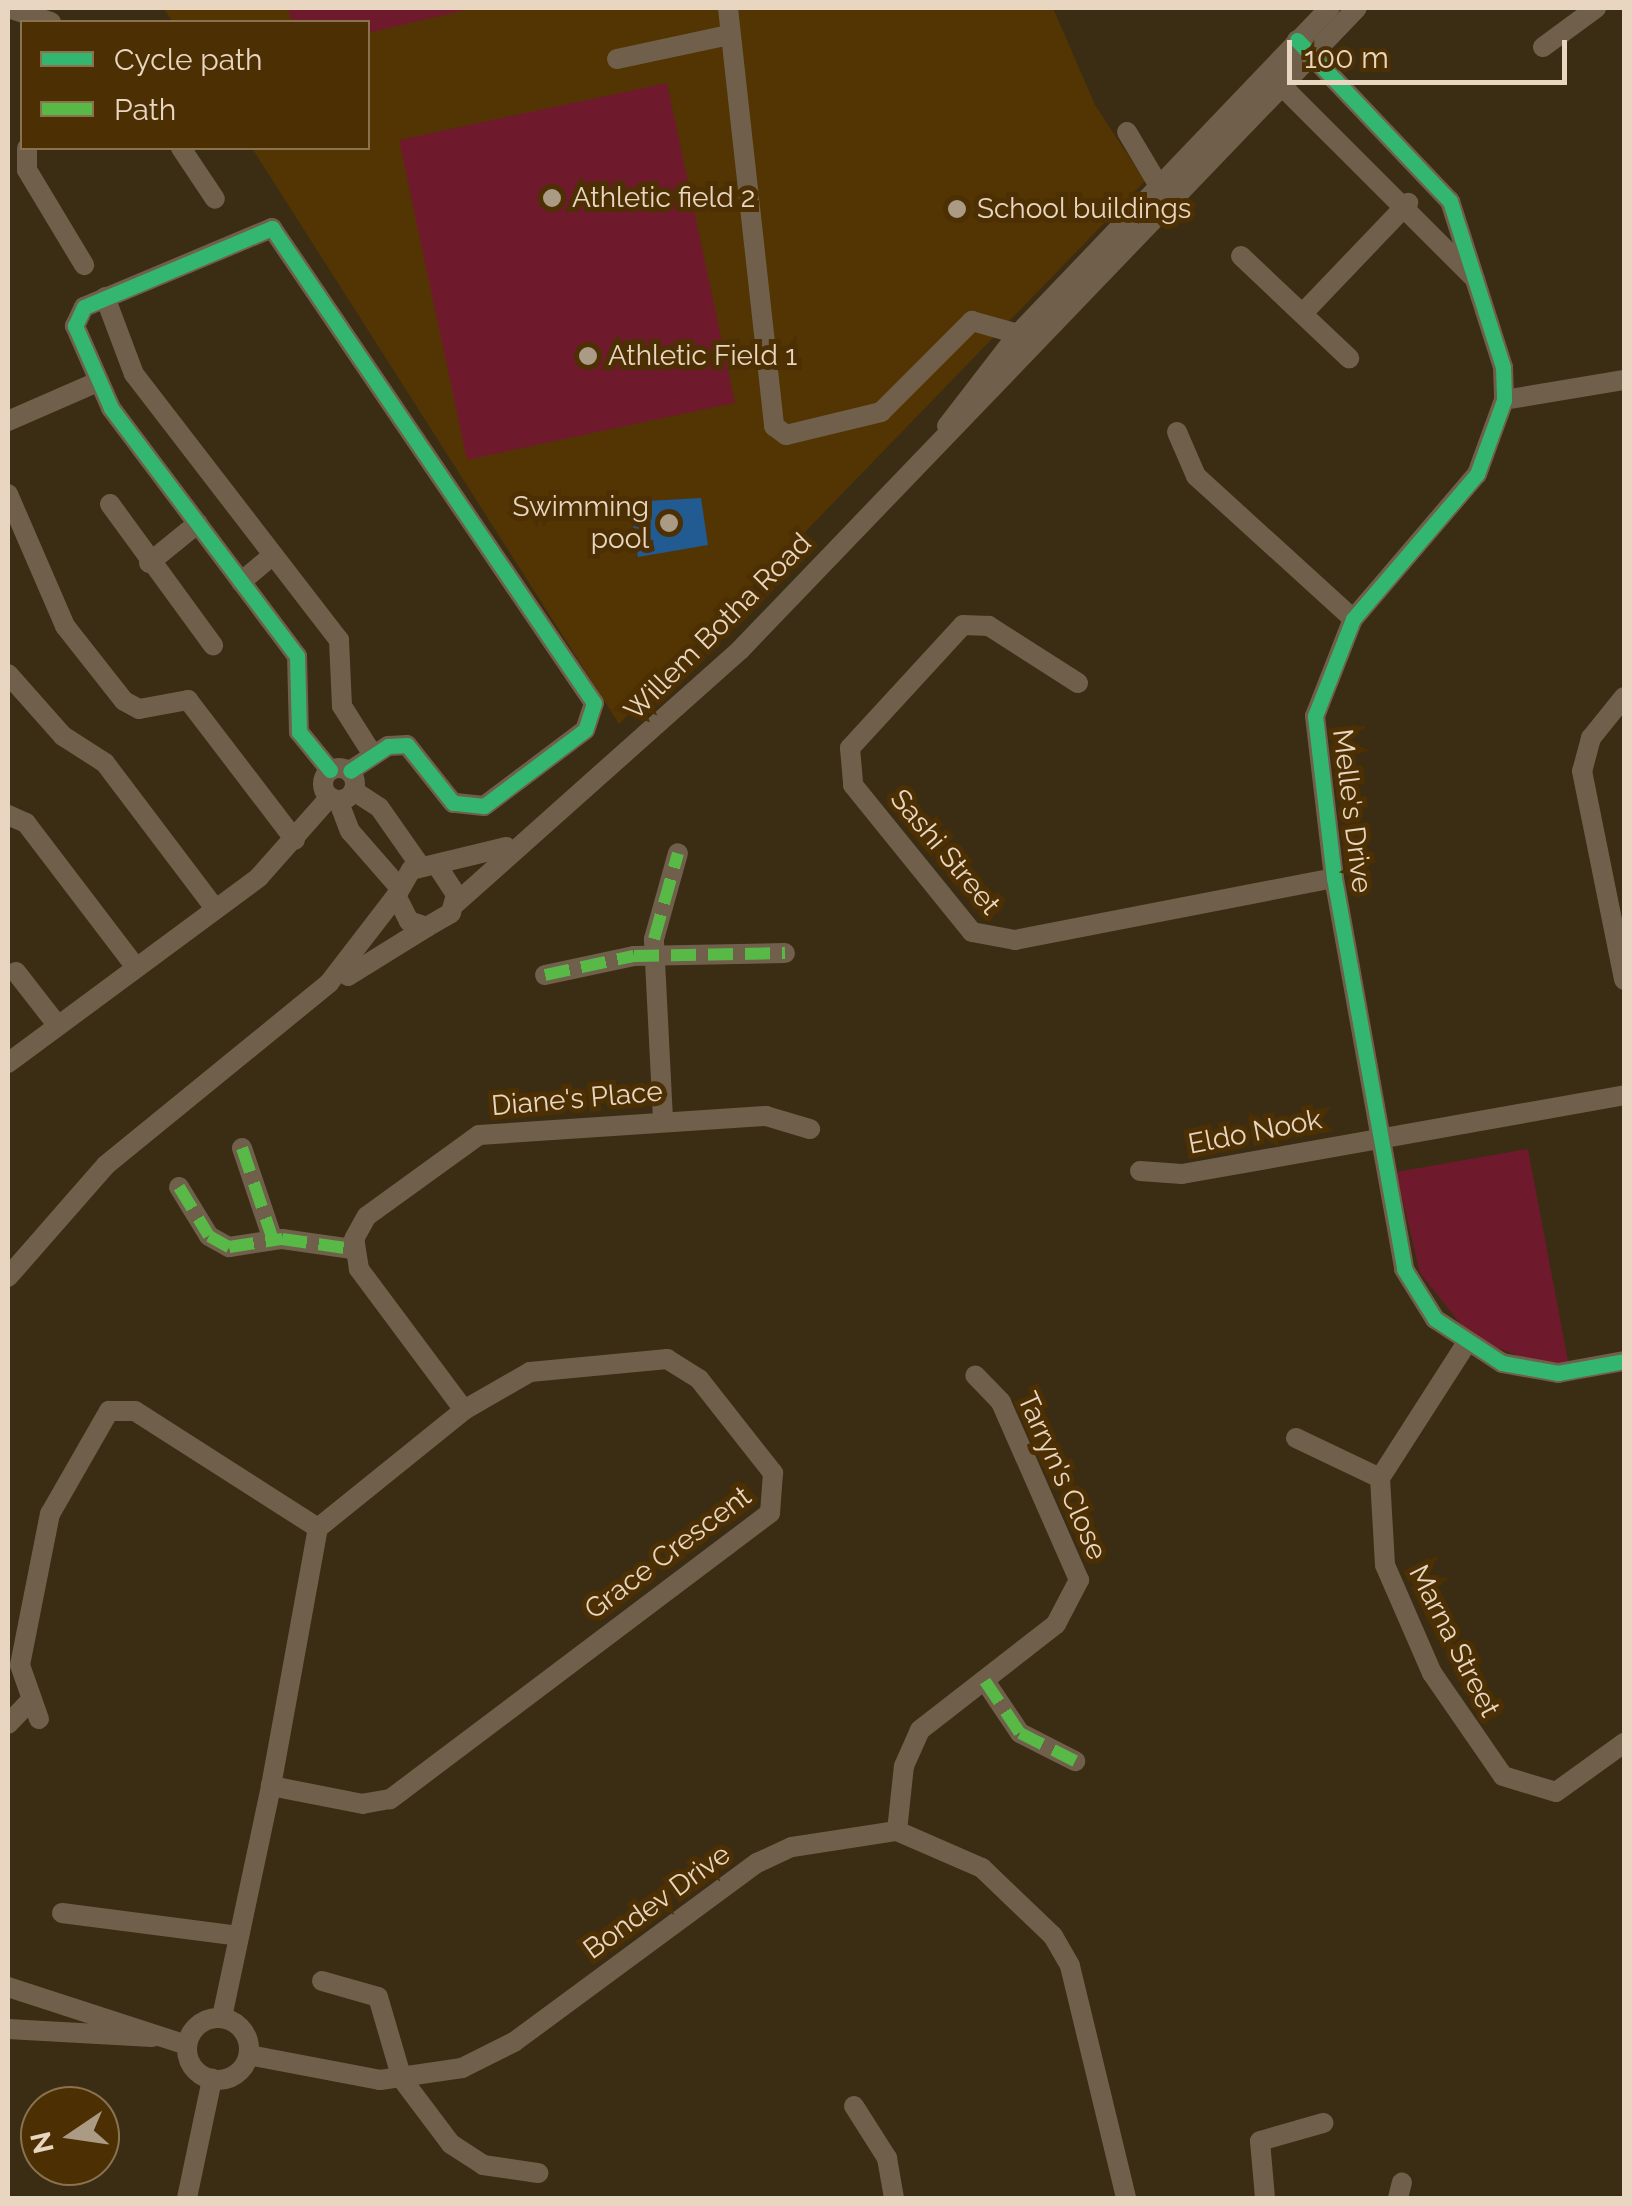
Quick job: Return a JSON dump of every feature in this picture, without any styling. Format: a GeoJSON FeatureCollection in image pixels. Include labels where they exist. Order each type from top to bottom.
{"type":"FeatureCollection","features":[{"type":"Feature","properties":{"kind":"street"},"geometry":{"type":"LineString","coordinates":[[8,8],[44,20]]}},
{"type":"Feature","properties":{"kind":"street"},"geometry":{"type":"LineString","coordinates":[[728,8],[779,431],[882,412],[964,324],[1018,334]]}},
{"type":"Feature","properties":{"kind":"street","name":"Willem Botha Road"},"geometry":{"type":"LineString","coordinates":[[946,430],[992,392],[1275,78],[1297,40],[1330,8]]}},
{"type":"Feature","properties":{"kind":"street","name":"Willem Botha Road"},"geometry":{"type":"LineString","coordinates":[[427,927],[512,845],[687,702],[946,430],[1018,334],[1159,186],[1275,78],[1314,55],[1357,8]]}},
{"type":"Feature","properties":{"kind":"street"},"geometry":{"type":"LineString","coordinates":[[1543,47],[1596,8]]}},
{"type":"Feature","properties":{"kind":"street"},"geometry":{"type":"LineString","coordinates":[[617,59],[730,35]]}},
{"type":"Feature","properties":{"kind":"street","name":"Melle's Drive"},"geometry":{"type":"LineString","coordinates":[[1297,40],[1433,173],[1489,302],[1504,400],[1478,474],[1353,619],[1332,658],[1314,735],[1334,878],[1408,1279],[1466,1344],[1543,1373],[1624,1361]]}},
{"type":"Feature","properties":{"kind":"street"},"geometry":{"type":"LineString","coordinates":[[1275,78],[1408,203],[1489,302]]}},
{"type":"Feature","properties":{"kind":"street"},"geometry":{"type":"LineString","coordinates":[[1127,132],[1159,186]]}},
{"type":"Feature","properties":{"kind":"street"},"geometry":{"type":"LineString","coordinates":[[26,150],[27,170],[84,265]]}},
{"type":"Feature","properties":{"kind":"street"},"geometry":{"type":"LineString","coordinates":[[182,150],[215,199]]}},
{"type":"Feature","properties":{"kind":"street"},"geometry":{"type":"LineString","coordinates":[[1304,312],[1408,203]]}},
{"type":"Feature","properties":{"kind":"street"},"geometry":{"type":"LineString","coordinates":[[8,1063],[295,840],[340,786],[373,755],[407,745],[454,803],[484,806],[585,730],[591,692],[277,230],[105,297],[74,316],[95,383],[297,656],[300,732],[340,786],[397,832],[430,868],[455,904]]}},
{"type":"Feature","properties":{"kind":"street"},"geometry":{"type":"LineString","coordinates":[[1241,256],[1349,358]]}},
{"type":"Feature","properties":{"kind":"street"},"geometry":{"type":"LineString","coordinates":[[105,297],[134,374],[343,649],[342,706],[373,755]]}},
{"type":"Feature","properties":{"kind":"street"},"geometry":{"type":"LineString","coordinates":[[1504,400],[1624,380]]}},
{"type":"Feature","properties":{"kind":"street"},"geometry":{"type":"LineString","coordinates":[[8,421],[95,383]]}},
{"type":"Feature","properties":{"kind":"street"},"geometry":{"type":"LineString","coordinates":[[1177,432],[1196,476],[1353,619]]}},
{"type":"Feature","properties":{"kind":"street"},"geometry":{"type":"LineString","coordinates":[[8,494],[65,626],[124,702],[140,709],[188,700],[295,840]]}},
{"type":"Feature","properties":{"kind":"street"},"geometry":{"type":"LineString","coordinates":[[110,504],[149,563],[213,645]]}},
{"type":"Feature","properties":{"kind":"street"},"geometry":{"type":"LineString","coordinates":[[149,563],[198,523]]}},
{"type":"Feature","properties":{"kind":"street"},"geometry":{"type":"LineString","coordinates":[[241,582],[273,555]]}},
{"type":"Feature","properties":{"kind":"street","name":"Sashi Street"},"geometry":{"type":"LineString","coordinates":[[1078,683],[990,626],[963,625],[850,748],[853,786],[972,932],[1014,940],[1334,878]]}},
{"type":"Feature","properties":{"kind":"street"},"geometry":{"type":"LineString","coordinates":[[8,674],[63,736],[105,762],[213,906]]}},
{"type":"Feature","properties":{"kind":"street"},"geometry":{"type":"LineString","coordinates":[[1624,697],[1591,738],[1582,772],[1624,980]]}},
{"type":"Feature","properties":{"kind":"street"},"geometry":{"type":"LineString","coordinates":[[340,786],[366,854],[397,891],[402,914],[427,927]]}},
{"type":"Feature","properties":{"kind":"street"},"geometry":{"type":"LineString","coordinates":[[8,815],[26,823],[136,966]]}},
{"type":"Feature","properties":{"kind":"street"},"geometry":{"type":"LineString","coordinates":[[366,854],[397,832]]}},
{"type":"Feature","properties":{"kind":"street","name":"Willem Botha Road"},"geometry":{"type":"LineString","coordinates":[[430,868],[512,845]]}},
{"type":"Feature","properties":{"kind":"street"},"geometry":{"type":"LineString","coordinates":[[663,1119],[654,946],[678,853]]}},
{"type":"Feature","properties":{"kind":"street"},"geometry":{"type":"LineString","coordinates":[[329,983],[397,891],[430,868]]}},
{"type":"Feature","properties":{"kind":"street"},"geometry":{"type":"LineString","coordinates":[[8,1277],[106,1165],[329,983],[427,927]]}},
{"type":"Feature","properties":{"kind":"street"},"geometry":{"type":"LineString","coordinates":[[546,974],[654,946],[784,953]]}},
{"type":"Feature","properties":{"kind":"street"},"geometry":{"type":"LineString","coordinates":[[16,972],[58,1026]]}},
{"type":"Feature","properties":{"kind":"street","name":"Eldo Nook"},"geometry":{"type":"LineString","coordinates":[[1140,1171],[1182,1174],[1624,1094]]}},
{"type":"Feature","properties":{"kind":"street","name":"Diane's Place"},"geometry":{"type":"LineString","coordinates":[[352,1249],[367,1216],[469,1137],[663,1119],[766,1116],[810,1128]]}},
{"type":"Feature","properties":{"kind":"street"},"geometry":{"type":"LineString","coordinates":[[242,1148],[273,1240]]}},
{"type":"Feature","properties":{"kind":"street"},"geometry":{"type":"LineString","coordinates":[[178,1187],[220,1242],[273,1240],[352,1249],[464,1410]]}},
{"type":"Feature","properties":{"kind":"street"},"geometry":{"type":"LineString","coordinates":[[1296,1438],[1380,1478],[1466,1344]]}},
{"type":"Feature","properties":{"kind":"street","name":"Grace Crescent"},"geometry":{"type":"LineString","coordinates":[[272,1786],[363,1804],[390,1799],[777,1503],[763,1458],[676,1362],[549,1366],[464,1410],[318,1528]]}},
{"type":"Feature","properties":{"kind":"street","name":"Tarryn's Close"},"geometry":{"type":"LineString","coordinates":[[897,1831],[904,1766],[920,1730],[1056,1624],[1079,1580],[1001,1402],[975,1375]]}},
{"type":"Feature","properties":{"kind":"street"},"geometry":{"type":"LineString","coordinates":[[8,1724],[35,1709],[20,1665],[50,1514],[109,1411],[135,1411],[318,1528],[272,1786],[222,2017]]}},
{"type":"Feature","properties":{"kind":"street","name":"Marna Street"},"geometry":{"type":"LineString","coordinates":[[1380,1478],[1385,1565],[1432,1673],[1491,1767],[1517,1785],[1556,1792],[1624,1743]]}},
{"type":"Feature","properties":{"kind":"street"},"geometry":{"type":"LineString","coordinates":[[985,1681],[1020,1733],[1076,1761]]}},
{"type":"Feature","properties":{"kind":"street"},"geometry":{"type":"LineString","coordinates":[[897,1831],[982,1868],[1053,1936],[1070,1966],[1126,2198]]}},
{"type":"Feature","properties":{"kind":"street","name":"Bondev Drive"},"geometry":{"type":"LineString","coordinates":[[249,2055],[402,2079],[487,2058],[758,1862],[792,1847],[897,1831]]}},
{"type":"Feature","properties":{"kind":"street"},"geometry":{"type":"LineString","coordinates":[[62,1913],[240,1936]]}},
{"type":"Feature","properties":{"kind":"street"},"geometry":{"type":"LineString","coordinates":[[322,1981],[378,1997],[402,2079],[466,2156],[538,2172]]}},
{"type":"Feature","properties":{"kind":"street"},"geometry":{"type":"LineString","coordinates":[[8,1987],[187,2044]]}},
{"type":"Feature","properties":{"kind":"street"},"geometry":{"type":"LineString","coordinates":[[222,2017],[246,2035],[249,2055],[240,2072],[212,2079],[193,2067],[187,2044],[199,2024],[222,2017]]}},
{"type":"Feature","properties":{"kind":"street"},"geometry":{"type":"LineString","coordinates":[[8,2030],[159,2037]]}},
{"type":"Feature","properties":{"kind":"street"},"geometry":{"type":"LineString","coordinates":[[187,2198],[212,2079]]}},
{"type":"Feature","properties":{"kind":"street"},"geometry":{"type":"LineString","coordinates":[[854,2106],[887,2158],[894,2198]]}},
{"type":"Feature","properties":{"kind":"street"},"geometry":{"type":"LineString","coordinates":[[1265,2198],[1260,2140],[1323,2123]]}},
{"type":"Feature","properties":{"kind":"shaded area"},"geometry":{"type":"Polygon","coordinates":[[[163,8],[1053,8],[1095,105],[1145,181],[619,724],[253,150],[370,150],[370,20],[172,20],[163,8]]]}},
{"type":"Feature","properties":{"kind":"shaded area"},"geometry":{"type":"Polygon","coordinates":[[[288,8],[474,8],[370,33],[370,20],[291,20],[288,8]]]}},
{"type":"Feature","properties":{"kind":"shaded area"},"geometry":{"type":"Polygon","coordinates":[[[667,83],[735,403],[467,460],[399,140],[667,83]]]}},
{"type":"Feature","properties":{"kind":"shaded area"},"geometry":{"type":"Polygon","coordinates":[[[1528,1149],[1571,1377],[1471,1337],[1420,1273],[1396,1172],[1528,1149]]]}},
{"type":"Feature","properties":{"kind":"water","name":"Swimming pool"},"geometry":{"type":"Polygon","coordinates":[[[701,498],[708,545],[638,557],[630,502],[701,498]]]}},
{"type":"Feature","properties":{"kind":"marked path"},"geometry":{"type":"LineString","coordinates":[[654,939],[678,853]]}},
{"type":"Feature","properties":{"kind":"marked path"},"geometry":{"type":"LineString","coordinates":[[545,975],[634,956],[785,953]]}},
{"type":"Feature","properties":{"kind":"marked path"},"geometry":{"type":"LineString","coordinates":[[242,1148],[273,1240]]}},
{"type":"Feature","properties":{"kind":"marked path"},"geometry":{"type":"LineString","coordinates":[[179,1187],[209,1236],[229,1247],[282,1239],[352,1249]]}},
{"type":"Feature","properties":{"kind":"marked path"},"geometry":{"type":"LineString","coordinates":[[985,1681],[1020,1733],[1075,1761]]}},
{"type":"Feature","properties":{"kind":"cycle path"},"geometry":{"type":"LineString","coordinates":[[1297,40],[1450,201],[1503,367],[1504,400],[1477,474],[1353,619],[1315,716],[1334,878],[1404,1269],[1435,1319],[1502,1363],[1558,1373],[1624,1361]]}},
{"type":"Feature","properties":{"kind":"cycle path"},"geometry":{"type":"LineString","coordinates":[[330,770],[299,732],[297,656],[111,408],[75,326],[84,307],[272,228],[594,703],[585,730],[484,806],[453,803],[407,745],[388,746],[350,771]]}},
{"type":"Feature","properties":{"kind":"place","name":"Athletic field 2"},"geometry":{"type":"Point","coordinates":[552,198]}},
{"type":"Feature","properties":{"kind":"place","name":"School buildings"},"geometry":{"type":"Point","coordinates":[957,209]}},
{"type":"Feature","properties":{"kind":"place","name":"Athletic Field 1"},"geometry":{"type":"Point","coordinates":[588,356]}},
{"type":"Feature","properties":{"kind":"place","name":"Swimming pool"},"geometry":{"type":"Point","coordinates":[669,523]}}]}
